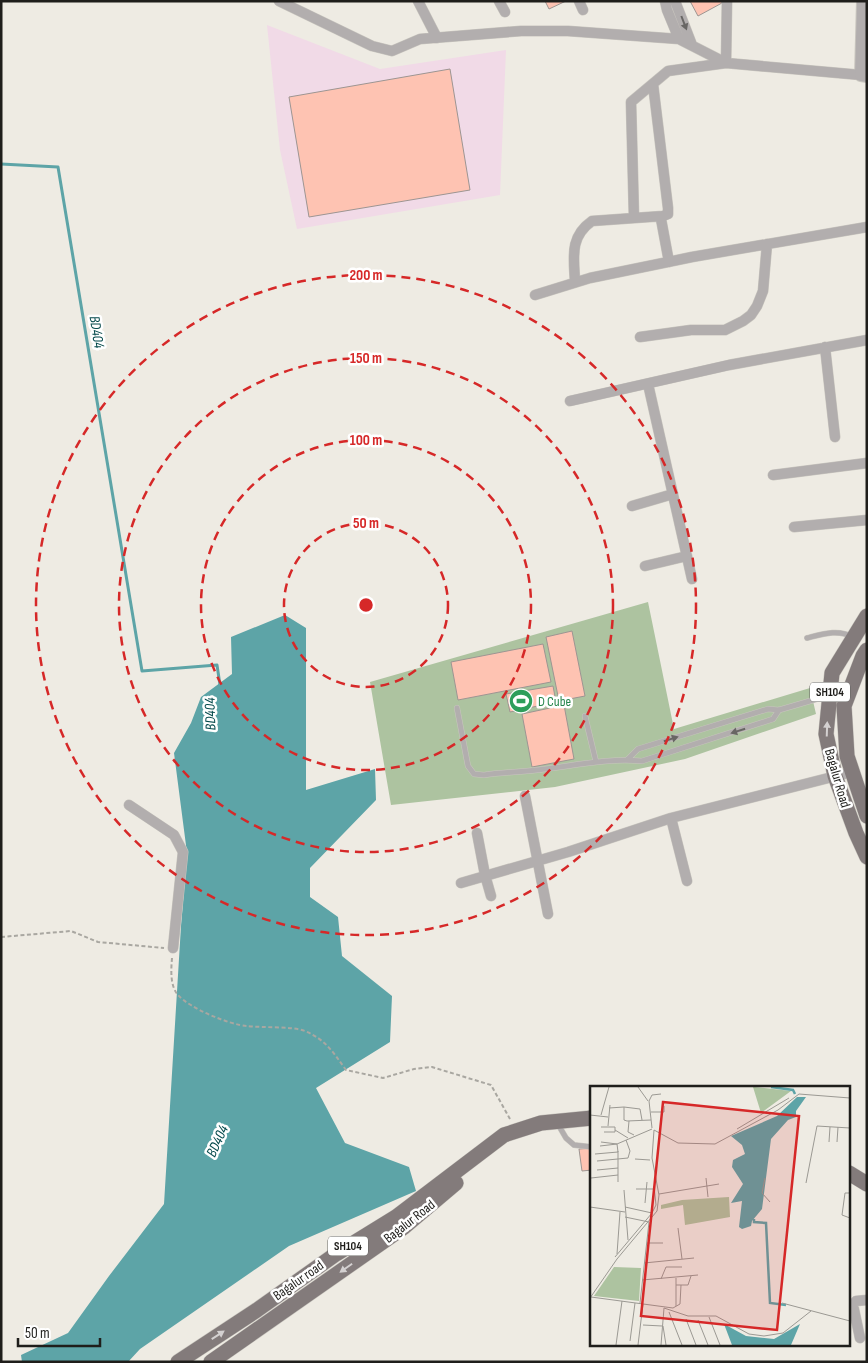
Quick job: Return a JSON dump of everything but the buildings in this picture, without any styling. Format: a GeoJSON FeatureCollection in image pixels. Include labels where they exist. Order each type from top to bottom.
{"type":"FeatureCollection","features":[{"type":"Feature","properties":{"kind":"main road","name":"Bagalur Road"},"geometry":{"type":"LineString","coordinates":[[867,616],[832,673],[826,734],[835,776],[867,857]]}},
{"type":"Feature","properties":{"kind":"main road","name":"Bagalur Road"},"geometry":{"type":"LineString","coordinates":[[865,655],[844,706],[847,756],[866,811]]}},
{"type":"Feature","properties":{"kind":"main road","name":"Bagalur Road"},"geometry":{"type":"LineString","coordinates":[[211,1362],[404,1227],[518,1133],[541,1123],[590,1118]]}},
{"type":"Feature","properties":{"kind":"main road","name":"Bagalur Road"},"geometry":{"type":"LineString","coordinates":[[518,1133],[590,1123]]}},
{"type":"Feature","properties":{"kind":"main road","name":"Bagalur road"},"geometry":{"type":"LineString","coordinates":[[178,1362],[257,1310],[336,1254],[396,1216],[504,1135],[518,1133]]}},
{"type":"Feature","properties":{"kind":"main road"},"geometry":{"type":"LineString","coordinates":[[850,1163],[867,1172]]}},
{"type":"Feature","properties":{"kind":"main road"},"geometry":{"type":"LineString","coordinates":[[850,1174],[867,1184]]}},
{"type":"Feature","properties":{"kind":"street"},"geometry":{"type":"LineString","coordinates":[[279,1],[372,46],[392,51],[420,39],[521,31],[568,31],[679,39],[726,63]]}},
{"type":"Feature","properties":{"kind":"street"},"geometry":{"type":"LineString","coordinates":[[418,1],[437,38]]}},
{"type":"Feature","properties":{"kind":"street"},"geometry":{"type":"LineString","coordinates":[[499,1],[505,12]]}},
{"type":"Feature","properties":{"kind":"street"},"geometry":{"type":"LineString","coordinates":[[665,1],[679,39]]}},
{"type":"Feature","properties":{"kind":"street"},"geometry":{"type":"LineString","coordinates":[[675,1],[692,46]]}},
{"type":"Feature","properties":{"kind":"street"},"geometry":{"type":"LineString","coordinates":[[726,1],[726,63]]}},
{"type":"Feature","properties":{"kind":"street"},"geometry":{"type":"LineString","coordinates":[[634,218],[631,102],[668,71],[726,63],[864,75],[863,1]]}},
{"type":"Feature","properties":{"kind":"street"},"geometry":{"type":"LineString","coordinates":[[653,84],[668,208],[668,214],[661,220],[669,262]]}},
{"type":"Feature","properties":{"kind":"street"},"geometry":{"type":"LineString","coordinates":[[574,282],[574,244],[587,224],[592,221],[664,216]]}},
{"type":"Feature","properties":{"kind":"street"},"geometry":{"type":"LineString","coordinates":[[535,295],[590,278],[867,227]]}},
{"type":"Feature","properties":{"kind":"street"},"geometry":{"type":"LineString","coordinates":[[640,337],[691,330],[724,330],[747,318],[757,306],[763,291],[767,244]]}},
{"type":"Feature","properties":{"kind":"street"},"geometry":{"type":"LineString","coordinates":[[570,401],[729,366],[867,340]]}},
{"type":"Feature","properties":{"kind":"street"},"geometry":{"type":"LineString","coordinates":[[825,348],[834,437]]}},
{"type":"Feature","properties":{"kind":"street"},"geometry":{"type":"LineString","coordinates":[[648,384],[692,579]]}},
{"type":"Feature","properties":{"kind":"street"},"geometry":{"type":"LineString","coordinates":[[773,475],[867,463]]}},
{"type":"Feature","properties":{"kind":"street"},"geometry":{"type":"LineString","coordinates":[[632,506],[673,494]]}},
{"type":"Feature","properties":{"kind":"street"},"geometry":{"type":"LineString","coordinates":[[794,527],[867,520]]}},
{"type":"Feature","properties":{"kind":"street"},"geometry":{"type":"LineString","coordinates":[[645,566],[687,556]]}},
{"type":"Feature","properties":{"kind":"street"},"geometry":{"type":"LineString","coordinates":[[461,883],[671,818],[852,772]]}},
{"type":"Feature","properties":{"kind":"street"},"geometry":{"type":"LineString","coordinates":[[525,796],[548,914]]}},
{"type":"Feature","properties":{"kind":"street"},"geometry":{"type":"LineString","coordinates":[[129,805],[174,835],[183,852],[173,948]]}},
{"type":"Feature","properties":{"kind":"street"},"geometry":{"type":"LineString","coordinates":[[849,815],[866,811]]}},
{"type":"Feature","properties":{"kind":"street"},"geometry":{"type":"LineString","coordinates":[[671,818],[687,881]]}},
{"type":"Feature","properties":{"kind":"street"},"geometry":{"type":"LineString","coordinates":[[476,833],[491,896]]}},
{"type":"Feature","properties":{"kind":"street"},"geometry":{"type":"LineString","coordinates":[[860,1338],[853,1305],[856,1301],[867,1300]]}},
{"type":"Feature","properties":{"kind":"lane"},"geometry":{"type":"LineString","coordinates":[[808,638],[835,632],[846,633],[854,637]]}},
{"type":"Feature","properties":{"kind":"lane"},"geometry":{"type":"LineString","coordinates":[[627,760],[638,749],[768,709],[779,710],[830,695]]}},
{"type":"Feature","properties":{"kind":"lane"},"geometry":{"type":"LineString","coordinates":[[457,708],[468,766],[474,774],[484,775],[543,770],[596,762],[642,761],[773,719],[779,710]]}},
{"type":"Feature","properties":{"kind":"lane"},"geometry":{"type":"LineString","coordinates":[[585,716],[596,762]]}},
{"type":"Feature","properties":{"kind":"lane"},"geometry":{"type":"LineString","coordinates":[[559,1126],[566,1138],[574,1145],[590,1147]]}},
{"type":"Feature","properties":{"kind":"path"},"geometry":{"type":"LineString","coordinates":[[1,937],[71,931],[98,942],[173,948],[170,975],[177,995],[199,1010],[220,1020],[246,1026],[303,1030],[327,1044],[346,1070],[384,1078],[414,1069],[432,1067],[491,1085],[518,1133]]}},
{"type":"Feature","properties":{"kind":"shaded area"},"geometry":{"type":"Polygon","coordinates":[[[267,25],[380,69],[506,50],[500,195],[297,229],[280,150],[267,25]]]}},
{"type":"Feature","properties":{"kind":"green space","name":"D Cube"},"geometry":{"type":"Polygon","coordinates":[[[648,602],[674,729],[810,688],[816,714],[685,759],[555,787],[391,805],[370,682],[648,602]]]}},
{"type":"Feature","properties":{"kind":"water"},"geometry":{"type":"Polygon","coordinates":[[[285,615],[306,628],[306,790],[375,769],[376,800],[310,868],[310,897],[338,917],[342,956],[392,996],[390,1042],[316,1088],[345,1143],[409,1167],[416,1191],[289,1246],[140,1349],[128,1362],[22,1362],[21,1355],[68,1333],[164,1204],[187,853],[174,753],[191,723],[201,697],[232,674],[231,637],[285,615]]]}},
{"type":"Feature","properties":{"kind":"waterway","name":"BD404"},"geometry":{"type":"LineString","coordinates":[[1,164],[58,167],[142,671],[217,665],[220,685]]}},
{"type":"Feature","properties":{"kind":"place","name":"D Cube"},"geometry":{"type":"Point","coordinates":[521,701]}}]}
